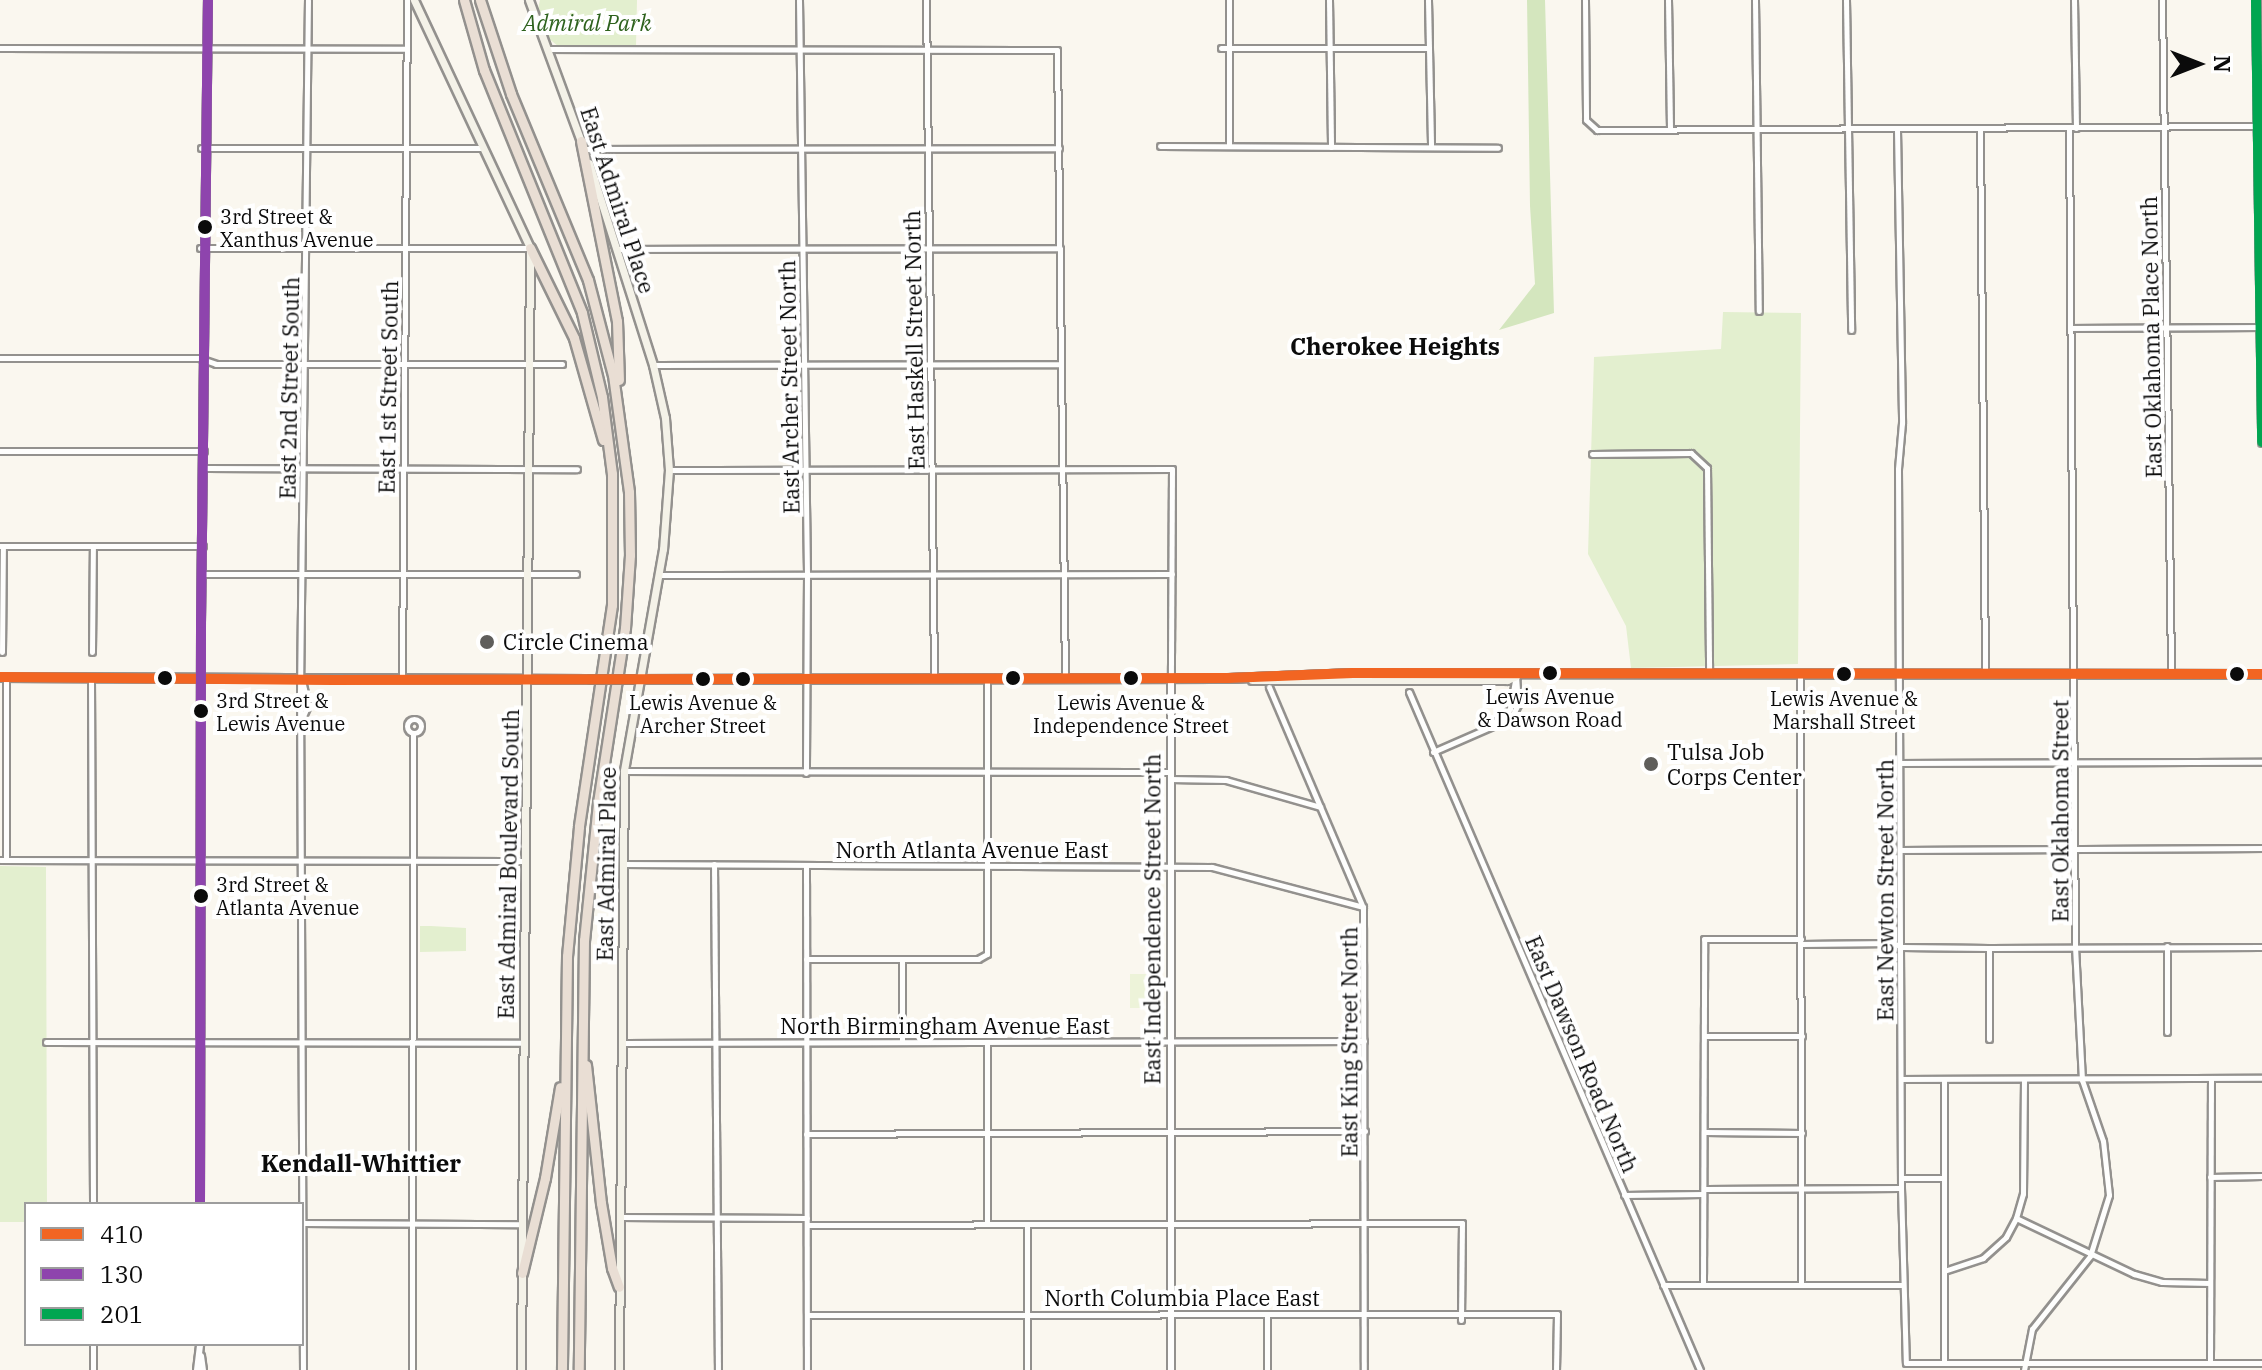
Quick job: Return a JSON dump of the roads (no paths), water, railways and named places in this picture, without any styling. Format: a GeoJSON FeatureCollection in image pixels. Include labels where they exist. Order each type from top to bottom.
{"type":"FeatureCollection","features":[{"type":"Feature","properties":{"kind":"highway"},"geometry":{"type":"LineString","coordinates":[[464,0],[484,70],[582,313],[602,397],[612,474],[612,605],[573,877],[566,1060],[562,1370]]}},
{"type":"Feature","properties":{"kind":"highway"},"geometry":{"type":"LineString","coordinates":[[480,0],[506,83],[588,280],[619,404]]}},
{"type":"Feature","properties":{"kind":"highway"},"geometry":{"type":"LineString","coordinates":[[579,1370],[582,1029],[592,853],[629,586],[629,492],[619,404],[617,321],[582,145]]}},
{"type":"Feature","properties":{"kind":"highway"},"geometry":{"type":"LineString","coordinates":[[530,248],[580,355],[612,474]]}},
{"type":"Feature","properties":{"kind":"highway"},"geometry":{"type":"LineString","coordinates":[[582,1029],[601,1203],[612,1268],[619,1287]]}},
{"type":"Feature","properties":{"kind":"highway"},"geometry":{"type":"LineString","coordinates":[[522,1273],[545,1178],[566,1060]]}},
{"type":"Feature","properties":{"kind":"main road","name":"East Admiral Boulevard South"},"geometry":{"type":"LineString","coordinates":[[414,0],[530,248],[521,1370]]}},
{"type":"Feature","properties":{"kind":"main road"},"geometry":{"type":"LineString","coordinates":[[2256,0],[2260,96],[2257,126],[2261,217],[2262,442]]}},
{"type":"Feature","properties":{"kind":"main road","name":"East Admiral Place"},"geometry":{"type":"LineString","coordinates":[[530,2],[582,145],[653,365],[665,418],[669,470],[659,575],[636,679],[624,771],[619,1370]]}},
{"type":"Feature","properties":{"kind":"main road"},"geometry":{"type":"LineString","coordinates":[[3,677],[807,680],[1228,678],[1353,673],[1507,673],[1516,676],[2262,674]]}},
{"type":"Feature","properties":{"kind":"street"},"geometry":{"type":"LineString","coordinates":[[200,1202],[201,680],[206,361],[203,248],[208,0]]}},
{"type":"Feature","properties":{"kind":"street","name":"East 2nd Street South"},"geometry":{"type":"LineString","coordinates":[[302,1202],[302,717],[308,705],[302,680],[308,0]]}},
{"type":"Feature","properties":{"kind":"street","name":"East 1st Street South"},"geometry":{"type":"LineString","coordinates":[[402,678],[407,0]]}},
{"type":"Feature","properties":{"kind":"street","name":"East Archer Street North"},"geometry":{"type":"LineString","coordinates":[[799,0],[807,575],[806,773]]}},
{"type":"Feature","properties":{"kind":"street","name":"East Haskell Street North"},"geometry":{"type":"LineString","coordinates":[[926,0],[934,679]]}},
{"type":"Feature","properties":{"kind":"street"},"geometry":{"type":"LineString","coordinates":[[1229,0],[1229,146]]}},
{"type":"Feature","properties":{"kind":"street"},"geometry":{"type":"LineString","coordinates":[[1329,0],[1331,147]]}},
{"type":"Feature","properties":{"kind":"street"},"geometry":{"type":"LineString","coordinates":[[1428,0],[1431,147]]}},
{"type":"Feature","properties":{"kind":"street"},"geometry":{"type":"LineString","coordinates":[[1585,0],[1586,120],[1592,128],[1980,130],[2257,126]]}},
{"type":"Feature","properties":{"kind":"street"},"geometry":{"type":"LineString","coordinates":[[1668,0],[1670,129]]}},
{"type":"Feature","properties":{"kind":"street"},"geometry":{"type":"LineString","coordinates":[[1755,0],[1759,311]]}},
{"type":"Feature","properties":{"kind":"street"},"geometry":{"type":"LineString","coordinates":[[1846,0],[1851,330]]}},
{"type":"Feature","properties":{"kind":"street","name":"East Oklahoma Street"},"geometry":{"type":"LineString","coordinates":[[2024,1366],[2032,1329],[2090,1256],[2109,1195],[2103,1141],[2082,1080],[2075,946],[2071,328],[2074,0]]}},
{"type":"Feature","properties":{"kind":"street","name":"East Oklahoma Place North"},"geometry":{"type":"LineString","coordinates":[[2162,0],[2171,674]]}},
{"type":"Feature","properties":{"kind":"street"},"geometry":{"type":"LineString","coordinates":[[0,48],[406,49]]}},
{"type":"Feature","properties":{"kind":"street"},"geometry":{"type":"LineString","coordinates":[[1221,48],[1429,48]]}},
{"type":"Feature","properties":{"kind":"street"},"geometry":{"type":"LineString","coordinates":[[547,49],[1057,50],[1065,679]]}},
{"type":"Feature","properties":{"kind":"street","name":"East Newton Street North"},"geometry":{"type":"LineString","coordinates":[[1897,130],[1902,1285],[1906,1363],[1944,1363]]}},
{"type":"Feature","properties":{"kind":"street"},"geometry":{"type":"LineString","coordinates":[[1980,130],[1985,674]]}},
{"type":"Feature","properties":{"kind":"street"},"geometry":{"type":"LineString","coordinates":[[582,145],[801,149],[1059,148]]}},
{"type":"Feature","properties":{"kind":"street"},"geometry":{"type":"LineString","coordinates":[[1160,146],[1498,148]]}},
{"type":"Feature","properties":{"kind":"street"},"geometry":{"type":"LineString","coordinates":[[204,148],[484,148]]}},
{"type":"Feature","properties":{"kind":"street"},"geometry":{"type":"LineString","coordinates":[[203,248],[530,248]]}},
{"type":"Feature","properties":{"kind":"street"},"geometry":{"type":"LineString","coordinates":[[617,249],[1060,248]]}},
{"type":"Feature","properties":{"kind":"street"},"geometry":{"type":"LineString","coordinates":[[2071,328],[2260,327]]}},
{"type":"Feature","properties":{"kind":"street"},"geometry":{"type":"LineString","coordinates":[[0,358],[199,358],[206,361],[306,364],[562,364]]}},
{"type":"Feature","properties":{"kind":"street"},"geometry":{"type":"LineString","coordinates":[[653,365],[1061,364]]}},
{"type":"Feature","properties":{"kind":"street"},"geometry":{"type":"LineString","coordinates":[[0,451],[205,451]]}},
{"type":"Feature","properties":{"kind":"street"},"geometry":{"type":"LineString","coordinates":[[1592,454],[1691,453],[1707,468],[1709,676]]}},
{"type":"Feature","properties":{"kind":"street"},"geometry":{"type":"LineString","coordinates":[[205,468],[577,469]]}},
{"type":"Feature","properties":{"kind":"street"},"geometry":{"type":"LineString","coordinates":[[669,470],[1062,469]]}},
{"type":"Feature","properties":{"kind":"street","name":"East Independence Street North"},"geometry":{"type":"LineString","coordinates":[[1062,469],[1172,469],[1171,1370]]}},
{"type":"Feature","properties":{"kind":"street"},"geometry":{"type":"LineString","coordinates":[[2,652],[2,546],[204,546]]}},
{"type":"Feature","properties":{"kind":"street"},"geometry":{"type":"LineString","coordinates":[[92,652],[93,546]]}},
{"type":"Feature","properties":{"kind":"street"},"geometry":{"type":"LineString","coordinates":[[203,574],[576,574]]}},
{"type":"Feature","properties":{"kind":"street"},"geometry":{"type":"LineString","coordinates":[[659,575],[1172,574]]}},
{"type":"Feature","properties":{"kind":"street"},"geometry":{"type":"LineString","coordinates":[[1800,675],[1801,1285]]}},
{"type":"Feature","properties":{"kind":"street"},"geometry":{"type":"LineString","coordinates":[[1433,752],[1502,724],[1514,714],[1519,699],[1516,676]]}},
{"type":"Feature","properties":{"kind":"street"},"geometry":{"type":"LineString","coordinates":[[3,677],[3,860],[527,861]]}},
{"type":"Feature","properties":{"kind":"street"},"geometry":{"type":"LineString","coordinates":[[91,679],[93,1202]]}},
{"type":"Feature","properties":{"kind":"street"},"geometry":{"type":"LineString","coordinates":[[806,959],[986,956],[987,679]]}},
{"type":"Feature","properties":{"kind":"street","name":"East King Street North"},"geometry":{"type":"LineString","coordinates":[[1269,687],[1363,907],[1364,1370]]}},
{"type":"Feature","properties":{"kind":"street","name":"East Dawson Road North"},"geometry":{"type":"LineString","coordinates":[[1409,692],[1700,1370]]}},
{"type":"Feature","properties":{"kind":"street"},"geometry":{"type":"LineString","coordinates":[[412,1370],[413,733]]}},
{"type":"Feature","properties":{"kind":"street"},"geometry":{"type":"LineString","coordinates":[[1901,763],[2262,762]]}},
{"type":"Feature","properties":{"kind":"street"},"geometry":{"type":"LineString","coordinates":[[624,771],[1170,776],[1226,780],[1320,807]]}},
{"type":"Feature","properties":{"kind":"street"},"geometry":{"type":"LineString","coordinates":[[1902,850],[2262,848]]}},
{"type":"Feature","properties":{"kind":"street","name":"North Atlanta Avenue East"},"geometry":{"type":"LineString","coordinates":[[623,864],[1223,868],[1363,907]]}},
{"type":"Feature","properties":{"kind":"street"},"geometry":{"type":"LineString","coordinates":[[714,864],[718,1370]]}},
{"type":"Feature","properties":{"kind":"street"},"geometry":{"type":"LineString","coordinates":[[806,865],[807,1370]]}},
{"type":"Feature","properties":{"kind":"street"},"geometry":{"type":"LineString","coordinates":[[1703,1285],[1704,939],[1893,943],[1902,947],[2262,947]]}},
{"type":"Feature","properties":{"kind":"street"},"geometry":{"type":"LineString","coordinates":[[2167,946],[2167,1032]]}},
{"type":"Feature","properties":{"kind":"street"},"geometry":{"type":"LineString","coordinates":[[1989,948],[1989,1039]]}},
{"type":"Feature","properties":{"kind":"street"},"geometry":{"type":"LineString","coordinates":[[902,959],[902,1042]]}},
{"type":"Feature","properties":{"kind":"street"},"geometry":{"type":"LineString","coordinates":[[1704,1036],[1802,1036]]}},
{"type":"Feature","properties":{"kind":"street","name":"North Birmingham Avenue East"},"geometry":{"type":"LineString","coordinates":[[622,1043],[1364,1041]]}},
{"type":"Feature","properties":{"kind":"street"},"geometry":{"type":"LineString","coordinates":[[46,1042],[524,1043]]}},
{"type":"Feature","properties":{"kind":"street"},"geometry":{"type":"LineString","coordinates":[[987,1043],[987,1224]]}},
{"type":"Feature","properties":{"kind":"street"},"geometry":{"type":"LineString","coordinates":[[1901,1079],[2262,1078]]}},
{"type":"Feature","properties":{"kind":"street"},"geometry":{"type":"LineString","coordinates":[[1944,1079],[1944,1363],[2024,1366],[2262,1363]]}},
{"type":"Feature","properties":{"kind":"street"},"geometry":{"type":"LineString","coordinates":[[1944,1271],[1983,1258],[2006,1237],[2016,1218],[2023,1194],[2024,1079]]}},
{"type":"Feature","properties":{"kind":"street"},"geometry":{"type":"LineString","coordinates":[[2210,1362],[2211,1079]]}},
{"type":"Feature","properties":{"kind":"street"},"geometry":{"type":"LineString","coordinates":[[806,1134],[1365,1131]]}},
{"type":"Feature","properties":{"kind":"street"},"geometry":{"type":"LineString","coordinates":[[1705,1132],[1802,1133]]}},
{"type":"Feature","properties":{"kind":"street"},"geometry":{"type":"LineString","coordinates":[[2210,1177],[2262,1176]]}},
{"type":"Feature","properties":{"kind":"street"},"geometry":{"type":"LineString","coordinates":[[1901,1178],[1944,1178]]}},
{"type":"Feature","properties":{"kind":"street"},"geometry":{"type":"LineString","coordinates":[[1624,1195],[1801,1188],[1901,1188]]}},
{"type":"Feature","properties":{"kind":"street"},"geometry":{"type":"LineString","coordinates":[[620,1217],[987,1224],[1462,1223],[1461,1317]]}},
{"type":"Feature","properties":{"kind":"street"},"geometry":{"type":"LineString","coordinates":[[2016,1218],[2090,1256],[2149,1279],[2210,1283]]}},
{"type":"Feature","properties":{"kind":"street"},"geometry":{"type":"LineString","coordinates":[[304,1223],[522,1224]]}},
{"type":"Feature","properties":{"kind":"street"},"geometry":{"type":"LineString","coordinates":[[1027,1224],[1027,1370]]}},
{"type":"Feature","properties":{"kind":"street"},"geometry":{"type":"LineString","coordinates":[[1663,1285],[1902,1285]]}},
{"type":"Feature","properties":{"kind":"street"},"geometry":{"type":"LineString","coordinates":[[1267,1314],[1267,1370]]}},
{"type":"Feature","properties":{"kind":"street","name":"North Columbia Place East"},"geometry":{"type":"LineString","coordinates":[[807,1315],[1364,1314],[1461,1317],[1557,1314],[1556,1370]]}},
{"type":"Feature","properties":{"kind":"street"},"geometry":{"type":"LineString","coordinates":[[93,1346],[93,1370]]}},
{"type":"Feature","properties":{"kind":"street"},"geometry":{"type":"LineString","coordinates":[[200,1346],[200,1370]]}},
{"type":"Feature","properties":{"kind":"street","name":"East 2nd Street South"},"geometry":{"type":"LineString","coordinates":[[303,1346],[303,1370]]}},
{"type":"Feature","properties":{"kind":"place","name":"3rd Street & Xanthus Avenue"},"geometry":{"type":"Point","coordinates":[205,227]}},
{"type":"Feature","properties":{"kind":"place","name":"Circle Cinema"},"geometry":{"type":"Point","coordinates":[487,642]}},
{"type":"Feature","properties":{"kind":"place","name":"Lewis Avenue & Dawson Road"},"geometry":{"type":"Point","coordinates":[1550,673]}},
{"type":"Feature","properties":{"kind":"place","name":"Lewis Avenue & Marshall Street"},"geometry":{"type":"Point","coordinates":[1844,674]}},
{"type":"Feature","properties":{"kind":"place","name":"Lewis Avenue & Independence Street"},"geometry":{"type":"Point","coordinates":[1131,678]}},
{"type":"Feature","properties":{"kind":"place","name":"Lewis Avenue & Archer Street"},"geometry":{"type":"Point","coordinates":[703,679]}},
{"type":"Feature","properties":{"kind":"place","name":"3rd Street & Lewis Avenue"},"geometry":{"type":"Point","coordinates":[201,711]}},
{"type":"Feature","properties":{"kind":"place","name":"Tulsa Job Corps Center"},"geometry":{"type":"Point","coordinates":[1651,764]}},
{"type":"Feature","properties":{"kind":"place","name":"3rd Street & Atlanta Avenue"},"geometry":{"type":"Point","coordinates":[201,896]}},
{"type":"Feature","properties":{"kind":"district","name":"Cherokee Heights"},"geometry":{"type":"Point","coordinates":[1395,347]}},
{"type":"Feature","properties":{"kind":"district","name":"Kendall-Whittier"},"geometry":{"type":"Point","coordinates":[361,1164]}},
{"type":"Feature","properties":{"kind":"park label","name":"Admiral Park"},"geometry":{"type":"Point","coordinates":[587,23]}}]}
